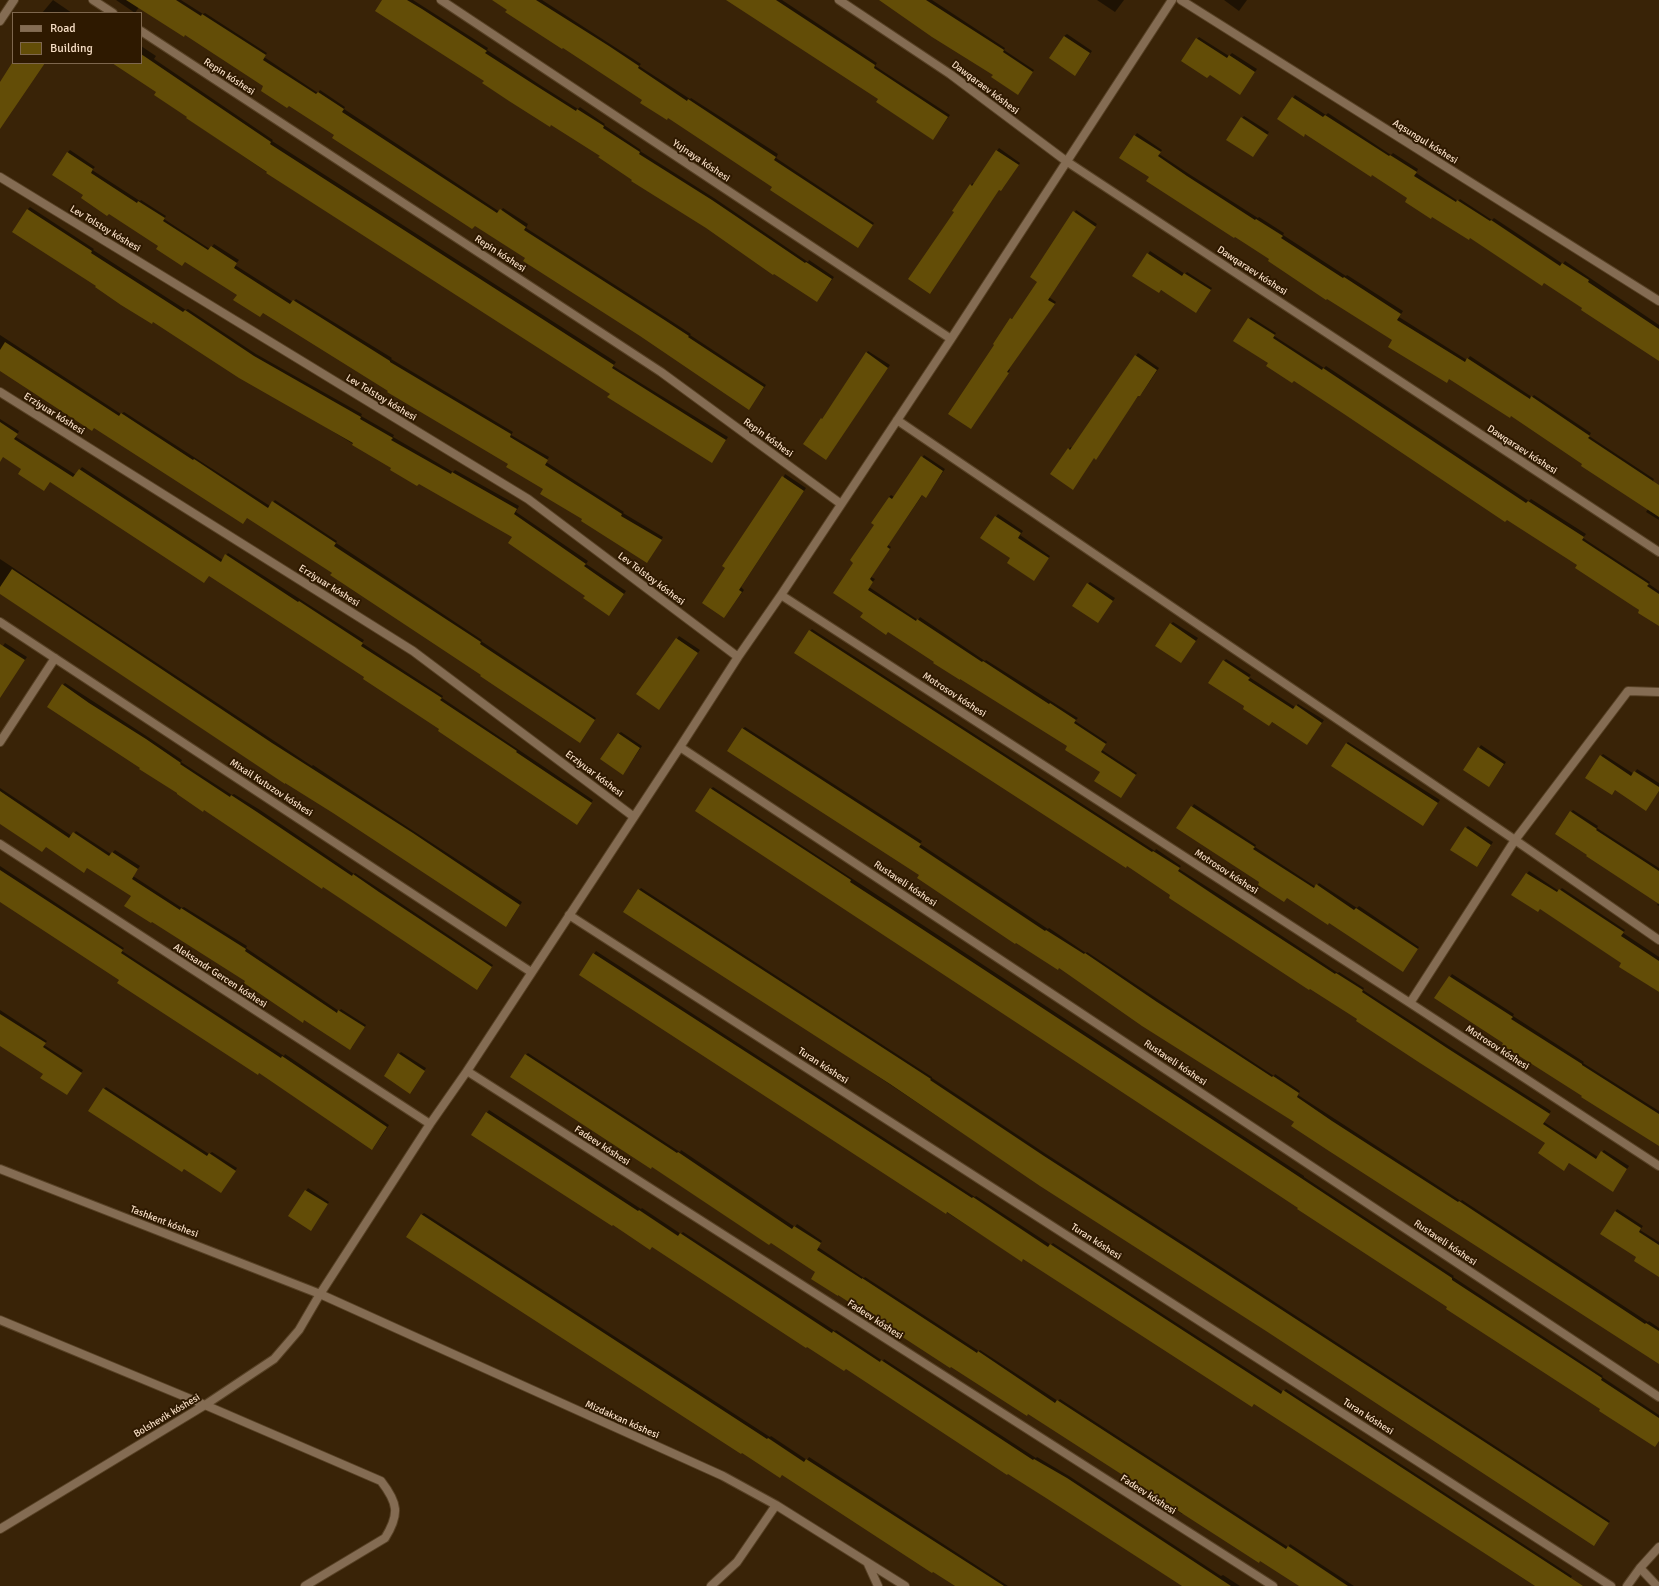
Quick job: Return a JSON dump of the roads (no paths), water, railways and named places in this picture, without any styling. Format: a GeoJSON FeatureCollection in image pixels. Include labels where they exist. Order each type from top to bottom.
{"type":"FeatureCollection","features":[{"type":"Feature","properties":{"kind":"street"},"geometry":{"type":"LineString","coordinates":[[0,21],[14,0]]}},
{"type":"Feature","properties":{"kind":"street"},"geometry":{"type":"LineString","coordinates":[[93,0],[111,12]]}},
{"type":"Feature","properties":{"kind":"street","name":"Yujnaya kóshesi"},"geometry":{"type":"LineString","coordinates":[[441,0],[951,339]]}},
{"type":"Feature","properties":{"kind":"street","name":"Dawqaraev kóshesi"},"geometry":{"type":"LineString","coordinates":[[839,0],[950,74],[1066,161],[1659,552]]}},
{"type":"Feature","properties":{"kind":"street","name":"Bolshevik kóshesi"},"geometry":{"type":"LineString","coordinates":[[0,1529],[205,1405],[274,1359],[299,1330],[320,1294],[430,1124],[467,1071],[738,657],[781,595],[951,339],[1172,0]]}},
{"type":"Feature","properties":{"kind":"street","name":"Aqsungul kóshesi"},"geometry":{"type":"LineString","coordinates":[[1181,0],[1659,301]]}},
{"type":"Feature","properties":{"kind":"street","name":"Repin kóshesi"},"geometry":{"type":"LineString","coordinates":[[142,32],[661,372],[841,504]]}},
{"type":"Feature","properties":{"kind":"street","name":"Lev Tolstoy kóshesi"},"geometry":{"type":"LineString","coordinates":[[0,177],[528,499],[738,657]]}},
{"type":"Feature","properties":{"kind":"street","name":"Erziyuar kóshesi"},"geometry":{"type":"LineString","coordinates":[[0,392],[413,651],[634,817]]}},
{"type":"Feature","properties":{"kind":"street"},"geometry":{"type":"LineString","coordinates":[[897,420],[1515,840],[1659,940]]}},
{"type":"Feature","properties":{"kind":"street","name":"Motrosov kóshesi"},"geometry":{"type":"LineString","coordinates":[[781,595],[1659,1166]]}},
{"type":"Feature","properties":{"kind":"street","name":"Mixail Kutuzov kóshesi"},"geometry":{"type":"LineString","coordinates":[[0,622],[531,972]]}},
{"type":"Feature","properties":{"kind":"street"},"geometry":{"type":"LineString","coordinates":[[0,742],[55,658]]}},
{"type":"Feature","properties":{"kind":"street"},"geometry":{"type":"LineString","coordinates":[[1410,1003],[1515,840],[1628,691],[1659,692]]}},
{"type":"Feature","properties":{"kind":"street","name":"Rustaveli kóshesi"},"geometry":{"type":"LineString","coordinates":[[680,747],[1659,1397]]}},
{"type":"Feature","properties":{"kind":"street","name":"Aleksandr Gercen kóshesi"},"geometry":{"type":"LineString","coordinates":[[0,844],[430,1124]]}},
{"type":"Feature","properties":{"kind":"street","name":"Turan kóshesi"},"geometry":{"type":"LineString","coordinates":[[569,915],[1611,1586]]}},
{"type":"Feature","properties":{"kind":"street","name":"Fadeev kóshesi"},"geometry":{"type":"LineString","coordinates":[[467,1071],[1272,1586]]}},
{"type":"Feature","properties":{"kind":"street","name":"Tashkent kóshesi"},"geometry":{"type":"LineString","coordinates":[[0,1169],[320,1294]]}},
{"type":"Feature","properties":{"kind":"street","name":"Mizdakxan kóshesi"},"geometry":{"type":"LineString","coordinates":[[320,1294],[723,1476],[776,1505],[905,1586]]}},
{"type":"Feature","properties":{"kind":"street"},"geometry":{"type":"LineString","coordinates":[[0,1320],[205,1405],[381,1481],[392,1496],[395,1512],[392,1526],[385,1538],[305,1586]]}},
{"type":"Feature","properties":{"kind":"street"},"geometry":{"type":"LineString","coordinates":[[711,1586],[737,1562],[776,1505]]}},
{"type":"Feature","properties":{"kind":"street"},"geometry":{"type":"LineString","coordinates":[[1627,1586],[1640,1568],[1659,1547]]}},
{"type":"Feature","properties":{"kind":"street"},"geometry":{"type":"LineString","coordinates":[[868,1564],[878,1586]]}},
{"type":"Feature","properties":{"kind":"street"},"geometry":{"type":"LineString","coordinates":[[1640,1568],[1657,1586]]}}]}
